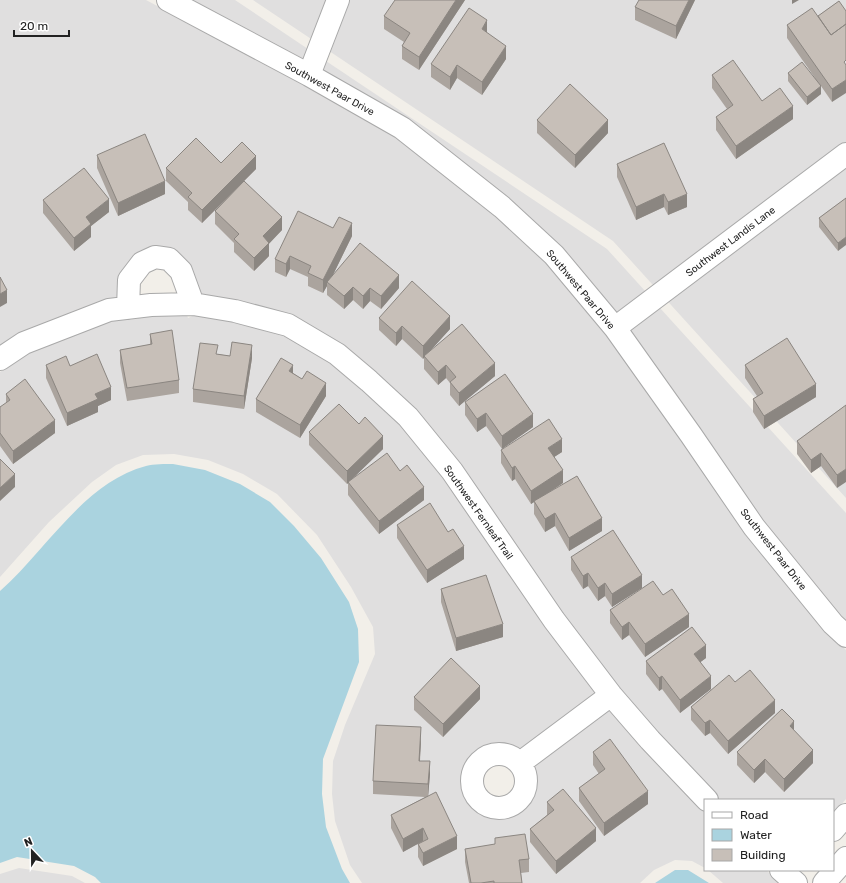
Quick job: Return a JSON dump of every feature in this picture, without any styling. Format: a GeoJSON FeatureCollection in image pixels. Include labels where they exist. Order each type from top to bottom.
{"type":"FeatureCollection","features":[{"type":"Feature","properties":{"kind":"street","name":"Southwest Paar Drive"},"geometry":{"type":"LineString","coordinates":[[168,0],[310,75],[402,128],[502,207],[554,255],[615,328],[754,527],[833,624],[846,636]]}},
{"type":"Feature","properties":{"kind":"street"},"geometry":{"type":"LineString","coordinates":[[310,75],[338,0]]}},
{"type":"Feature","properties":{"kind":"street","name":"Southwest Landis Lane"},"geometry":{"type":"LineString","coordinates":[[615,328],[846,154]]}},
{"type":"Feature","properties":{"kind":"street"},"geometry":{"type":"LineString","coordinates":[[128,308],[129,280],[142,263],[155,257],[168,259],[180,271],[193,304]]}},
{"type":"Feature","properties":{"kind":"street","name":"Southwest Fernleaf Trail"},"geometry":{"type":"LineString","coordinates":[[0,359],[24,343],[109,310],[151,305],[193,304],[235,311],[288,325],[337,354],[408,417],[452,471],[554,620],[611,696],[705,799]]}},
{"type":"Feature","properties":{"kind":"street"},"geometry":{"type":"LineString","coordinates":[[520,763],[611,696]]}},
{"type":"Feature","properties":{"kind":"street"},"geometry":{"type":"LineString","coordinates":[[834,829],[846,815]]}},
{"type":"Feature","properties":{"kind":"street"},"geometry":{"type":"LineString","coordinates":[[824,883],[846,858]]}},
{"type":"Feature","properties":{"kind":"shaded area"},"geometry":{"type":"Polygon","coordinates":[[[0,0],[146,0],[306,85],[397,137],[496,214],[548,263],[607,335],[826,631],[846,650],[846,799],[834,813],[834,799],[719,799],[656,733],[619,689],[562,614],[414,409],[236,301],[199,294],[151,247],[134,256],[121,273],[119,298],[0,346],[0,0]]]}},
{"type":"Feature","properties":{"kind":"shaded area"},"geometry":{"type":"Polygon","coordinates":[[[189,0],[235,0],[308,49],[304,61],[189,0]]]}},
{"type":"Feature","properties":{"kind":"shaded area"},"geometry":{"type":"Polygon","coordinates":[[[253,0],[846,0],[846,498],[613,241],[253,0]]]}},
{"type":"Feature","properties":{"kind":"shaded area"},"geometry":{"type":"Polygon","coordinates":[[[326,61],[607,249],[646,292],[616,314],[322,71],[326,61]]]}},
{"type":"Feature","properties":{"kind":"shaded area"},"geometry":{"type":"Polygon","coordinates":[[[660,308],[846,513],[846,622],[761,521],[629,331],[660,308]]]}},
{"type":"Feature","properties":{"kind":"shaded area"},"geometry":{"type":"Polygon","coordinates":[[[187,315],[188,318],[195,315],[233,321],[285,335],[332,362],[402,424],[444,477],[597,693],[520,751],[510,745],[497,743],[477,750],[466,764],[462,782],[465,795],[476,810],[497,819],[514,816],[525,809],[535,789],[536,776],[533,768],[610,709],[643,747],[704,812],[704,867],[692,861],[675,860],[654,870],[640,883],[362,883],[350,865],[335,821],[332,794],[333,761],[345,725],[375,654],[373,627],[351,587],[317,535],[277,494],[243,474],[208,460],[174,454],[143,455],[116,465],[92,482],[49,522],[0,577],[0,372],[29,353],[112,320],[137,319],[138,317],[187,315]]]}},
{"type":"Feature","properties":{"kind":"shaded area"},"geometry":{"type":"Polygon","coordinates":[[[19,868],[72,876],[85,883],[0,883],[0,874],[19,868]]]}},
{"type":"Feature","properties":{"kind":"shaded area"},"geometry":{"type":"Polygon","coordinates":[[[709,871],[767,871],[780,883],[723,883],[709,871]]]}},
{"type":"Feature","properties":{"kind":"water"},"geometry":{"type":"Polygon","coordinates":[[[156,464],[173,464],[205,470],[240,484],[270,502],[294,526],[321,558],[349,602],[358,629],[359,662],[323,759],[322,794],[326,827],[342,869],[350,883],[101,883],[95,877],[74,866],[17,857],[0,863],[0,591],[17,575],[84,502],[103,487],[124,474],[146,466],[156,464]]]}},
{"type":"Feature","properties":{"kind":"water"},"geometry":{"type":"Polygon","coordinates":[[[675,870],[688,870],[709,883],[655,883],[675,870]]]}},
{"type":"Feature","properties":{"kind":"building"},"geometry":{"type":"Polygon","coordinates":[[[395,0],[456,0],[419,57],[402,46],[410,33],[384,16],[395,0]]]}},
{"type":"Feature","properties":{"kind":"building"},"geometry":{"type":"Polygon","coordinates":[[[639,0],[689,0],[676,26],[635,7],[639,0]]]}},
{"type":"Feature","properties":{"kind":"building"},"geometry":{"type":"Polygon","coordinates":[[[839,1],[846,11],[846,24],[831,35],[818,16],[839,1]]]}},
{"type":"Feature","properties":{"kind":"building"},"geometry":{"type":"Polygon","coordinates":[[[469,8],[487,20],[482,29],[506,46],[482,82],[457,65],[450,77],[431,64],[469,8]]]}},
{"type":"Feature","properties":{"kind":"building"},"geometry":{"type":"Polygon","coordinates":[[[812,8],[831,35],[846,24],[846,60],[844,62],[846,65],[846,80],[832,89],[787,25],[812,8]]]}},
{"type":"Feature","properties":{"kind":"building"},"geometry":{"type":"Polygon","coordinates":[[[733,60],[762,101],[780,88],[793,106],[736,146],[716,117],[733,105],[712,75],[733,60]]]}},
{"type":"Feature","properties":{"kind":"building"},"geometry":{"type":"Polygon","coordinates":[[[802,62],[821,86],[807,97],[788,73],[802,62]]]}},
{"type":"Feature","properties":{"kind":"building"},"geometry":{"type":"Polygon","coordinates":[[[570,84],[608,120],[575,155],[537,120],[570,84]]]}},
{"type":"Feature","properties":{"kind":"building"},"geometry":{"type":"Polygon","coordinates":[[[145,134],[165,181],[118,203],[97,155],[145,134]]]}},
{"type":"Feature","properties":{"kind":"building"},"geometry":{"type":"Polygon","coordinates":[[[196,138],[221,163],[242,142],[256,156],[202,210],[188,197],[192,193],[166,168],[196,138]]]}},
{"type":"Feature","properties":{"kind":"building"},"geometry":{"type":"Polygon","coordinates":[[[664,143],[687,194],[668,202],[664,194],[636,207],[617,164],[664,143]]]}},
{"type":"Feature","properties":{"kind":"building"},"geometry":{"type":"Polygon","coordinates":[[[84,168],[109,199],[86,217],[91,224],[74,238],[43,200],[84,168]]]}},
{"type":"Feature","properties":{"kind":"building"},"geometry":{"type":"Polygon","coordinates":[[[244,181],[282,217],[263,236],[269,243],[254,258],[234,239],[239,234],[215,211],[244,181]]]}},
{"type":"Feature","properties":{"kind":"building"},"geometry":{"type":"Polygon","coordinates":[[[846,198],[846,237],[838,243],[819,218],[846,198]]]}},
{"type":"Feature","properties":{"kind":"building"},"geometry":{"type":"Polygon","coordinates":[[[298,211],[333,228],[339,217],[352,223],[323,280],[308,273],[311,266],[290,256],[286,264],[275,259],[298,211]]]}},
{"type":"Feature","properties":{"kind":"building"},"geometry":{"type":"Polygon","coordinates":[[[360,243],[399,275],[381,296],[370,288],[363,296],[353,287],[344,296],[327,282],[360,243]]]}},
{"type":"Feature","properties":{"kind":"building"},"geometry":{"type":"Polygon","coordinates":[[[0,277],[7,290],[0,294],[0,277]]]}},
{"type":"Feature","properties":{"kind":"building"},"geometry":{"type":"Polygon","coordinates":[[[412,281],[450,316],[423,346],[402,326],[396,333],[379,318],[412,281]]]}},
{"type":"Feature","properties":{"kind":"building"},"geometry":{"type":"Polygon","coordinates":[[[462,324],[495,363],[459,393],[450,382],[456,377],[446,365],[438,372],[424,356],[462,324]]]}},
{"type":"Feature","properties":{"kind":"building"},"geometry":{"type":"Polygon","coordinates":[[[172,330],[179,380],[127,388],[120,350],[152,344],[150,334],[172,330]]]}},
{"type":"Feature","properties":{"kind":"building"},"geometry":{"type":"Polygon","coordinates":[[[787,338],[816,384],[764,416],[753,399],[763,393],[745,365],[787,338]]]}},
{"type":"Feature","properties":{"kind":"building"},"geometry":{"type":"Polygon","coordinates":[[[232,342],[252,345],[244,396],[193,389],[200,343],[218,345],[216,354],[230,356],[232,342]]]}},
{"type":"Feature","properties":{"kind":"building"},"geometry":{"type":"Polygon","coordinates":[[[97,354],[111,387],[95,394],[98,399],[67,413],[46,365],[66,356],[70,366],[97,354]]]}},
{"type":"Feature","properties":{"kind":"building"},"geometry":{"type":"Polygon","coordinates":[[[281,358],[293,365],[289,371],[302,379],[307,371],[326,383],[300,425],[256,399],[281,358]]]}},
{"type":"Feature","properties":{"kind":"building"},"geometry":{"type":"Polygon","coordinates":[[[505,374],[533,414],[502,436],[486,413],[477,419],[465,402],[505,374]]]}},
{"type":"Feature","properties":{"kind":"building"},"geometry":{"type":"Polygon","coordinates":[[[25,379],[55,420],[13,451],[0,433],[0,407],[10,400],[6,394],[25,379]]]}},
{"type":"Feature","properties":{"kind":"building"},"geometry":{"type":"Polygon","coordinates":[[[339,404],[359,424],[365,417],[383,436],[347,471],[309,432],[339,404]]]}},
{"type":"Feature","properties":{"kind":"building"},"geometry":{"type":"Polygon","coordinates":[[[846,405],[846,469],[837,475],[821,453],[811,460],[797,441],[846,405]]]}},
{"type":"Feature","properties":{"kind":"building"},"geometry":{"type":"Polygon","coordinates":[[[549,419],[562,439],[548,448],[563,470],[531,491],[515,466],[512,468],[501,450],[549,419]]]}},
{"type":"Feature","properties":{"kind":"building"},"geometry":{"type":"Polygon","coordinates":[[[387,453],[400,471],[407,465],[424,487],[379,521],[348,482],[387,453]]]}},
{"type":"Feature","properties":{"kind":"building"},"geometry":{"type":"Polygon","coordinates":[[[0,459],[15,474],[0,488],[0,459]]]}},
{"type":"Feature","properties":{"kind":"building"},"geometry":{"type":"Polygon","coordinates":[[[577,476],[602,518],[569,538],[555,513],[545,519],[534,501],[577,476]]]}},
{"type":"Feature","properties":{"kind":"building"},"geometry":{"type":"Polygon","coordinates":[[[430,503],[448,532],[453,529],[464,546],[427,570],[397,525],[430,503]]]}},
{"type":"Feature","properties":{"kind":"building"},"geometry":{"type":"Polygon","coordinates":[[[613,530],[642,575],[612,594],[605,583],[598,588],[588,573],[583,576],[571,557],[613,530]]]}},
{"type":"Feature","properties":{"kind":"building"},"geometry":{"type":"Polygon","coordinates":[[[486,575],[503,624],[456,638],[441,589],[486,575]]]}},
{"type":"Feature","properties":{"kind":"building"},"geometry":{"type":"Polygon","coordinates":[[[653,581],[663,595],[672,589],[689,614],[645,644],[629,622],[622,627],[610,610],[653,581]]]}},
{"type":"Feature","properties":{"kind":"building"},"geometry":{"type":"Polygon","coordinates":[[[692,627],[706,645],[694,654],[711,676],[680,700],[662,676],[659,678],[646,661],[692,627]]]}},
{"type":"Feature","properties":{"kind":"building"},"geometry":{"type":"Polygon","coordinates":[[[451,658],[480,686],[443,724],[414,697],[451,658]]]}},
{"type":"Feature","properties":{"kind":"building"},"geometry":{"type":"Polygon","coordinates":[[[750,670],[775,700],[728,741],[710,720],[705,723],[691,707],[729,675],[735,682],[750,670]]]}},
{"type":"Feature","properties":{"kind":"building"},"geometry":{"type":"Polygon","coordinates":[[[782,709],[794,721],[790,726],[813,750],[784,779],[765,759],[754,770],[737,752],[782,709]]]}},
{"type":"Feature","properties":{"kind":"building"},"geometry":{"type":"Polygon","coordinates":[[[376,725],[421,727],[419,761],[430,761],[428,784],[373,781],[376,725]]]}},
{"type":"Feature","properties":{"kind":"building"},"geometry":{"type":"Polygon","coordinates":[[[610,739],[648,791],[604,823],[579,788],[605,769],[593,752],[610,739]]]}},
{"type":"Feature","properties":{"kind":"building"},"geometry":{"type":"Polygon","coordinates":[[[563,789],[596,828],[556,861],[530,829],[554,810],[547,802],[563,789]]]}},
{"type":"Feature","properties":{"kind":"building"},"geometry":{"type":"Polygon","coordinates":[[[436,792],[457,836],[423,853],[418,844],[428,839],[423,828],[403,839],[391,815],[436,792]]]}},
{"type":"Feature","properties":{"kind":"building"},"geometry":{"type":"Polygon","coordinates":[[[525,834],[529,859],[519,860],[522,883],[494,883],[494,881],[471,883],[465,849],[495,844],[495,838],[525,834]]]}}]}
